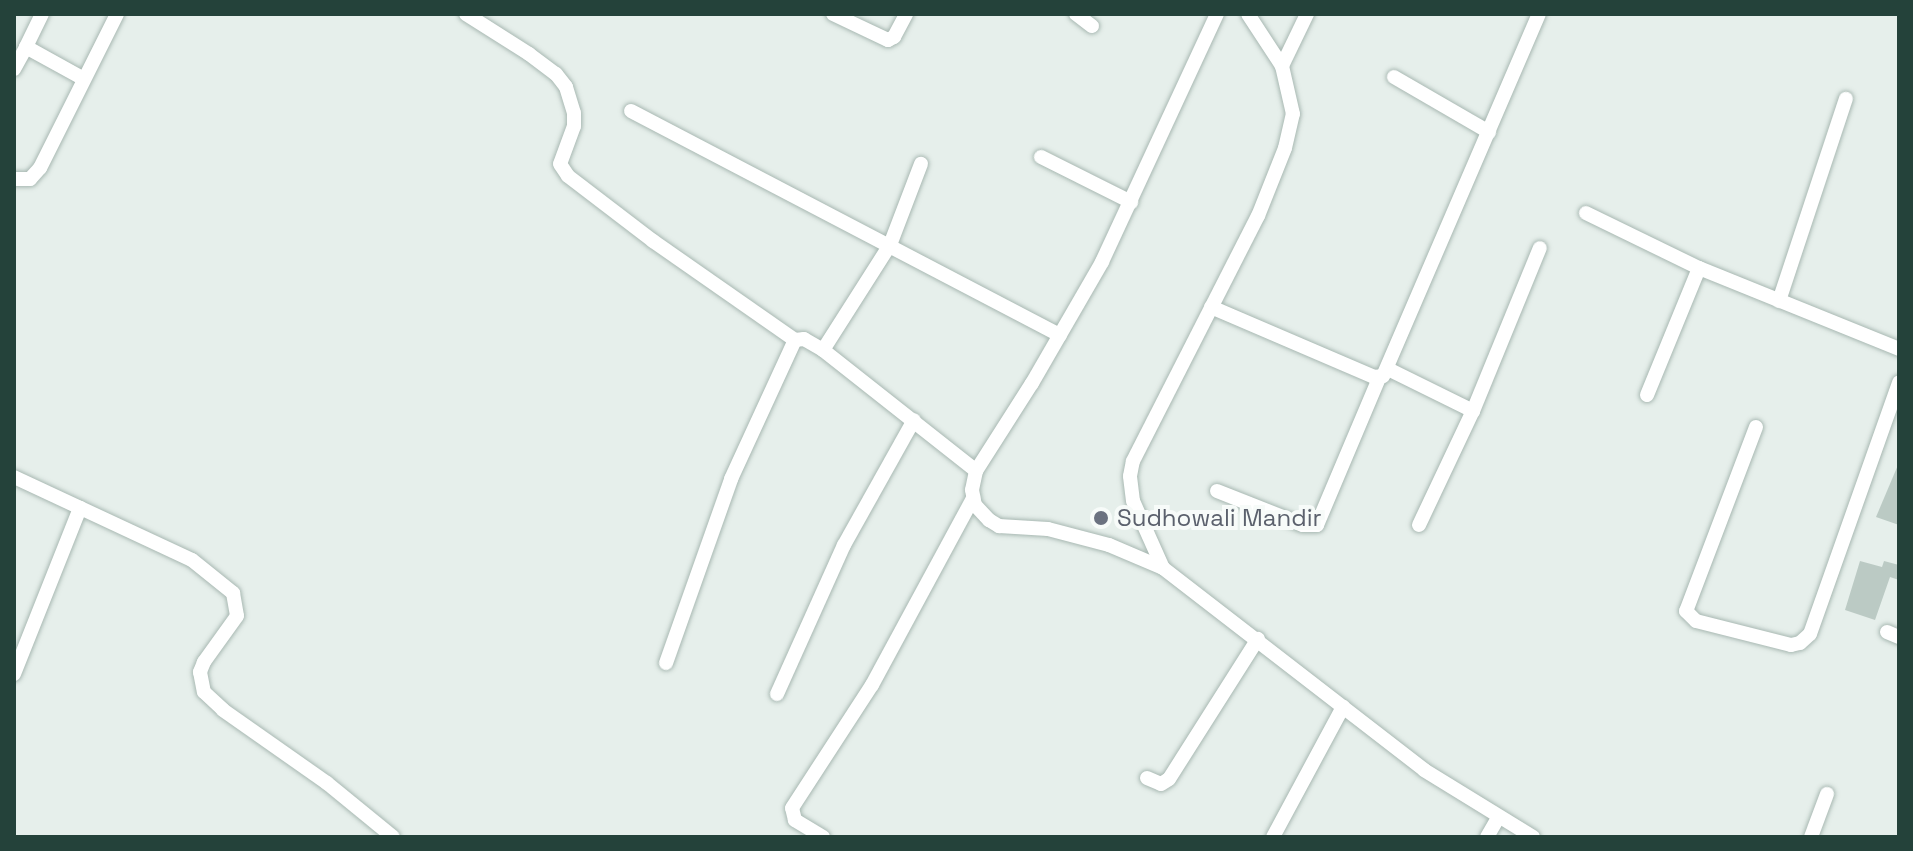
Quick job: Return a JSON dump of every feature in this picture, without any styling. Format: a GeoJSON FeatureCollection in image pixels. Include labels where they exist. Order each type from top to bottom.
{"type":"FeatureCollection","features":[{"type":"Feature","properties":{"kind":"street"},"geometry":{"type":"LineString","coordinates":[[14,179],[30,179],[40,168],[117,14]]}},
{"type":"Feature","properties":{"kind":"street"},"geometry":{"type":"LineString","coordinates":[[466,14],[529,54],[556,74],[566,87],[574,113],[574,126],[560,164],[568,176],[653,241],[795,340],[804,339],[823,350],[976,471]]}},
{"type":"Feature","properties":{"kind":"street"},"geometry":{"type":"LineString","coordinates":[[833,14],[888,40],[894,37],[906,14]]}},
{"type":"Feature","properties":{"kind":"street"},"geometry":{"type":"LineString","coordinates":[[1076,14],[1092,26]]}},
{"type":"Feature","properties":{"kind":"street"},"geometry":{"type":"LineString","coordinates":[[823,837],[795,820],[792,808],[872,685],[973,498],[976,471],[1060,335],[1131,202],[1217,14]]}},
{"type":"Feature","properties":{"kind":"street"},"geometry":{"type":"LineString","coordinates":[[1163,568],[1139,518],[1130,476],[1136,454],[1258,216],[1285,148],[1293,114],[1282,66],[1248,14]]}},
{"type":"Feature","properties":{"kind":"street"},"geometry":{"type":"LineString","coordinates":[[1282,66],[1307,14]]}},
{"type":"Feature","properties":{"kind":"street"},"geometry":{"type":"LineString","coordinates":[[1217,491],[1303,525],[1317,525],[1539,14]]}},
{"type":"Feature","properties":{"kind":"street"},"geometry":{"type":"LineString","coordinates":[[14,69],[37,16]]}},
{"type":"Feature","properties":{"kind":"street"},"geometry":{"type":"LineString","coordinates":[[26,47],[84,79]]}},
{"type":"Feature","properties":{"kind":"street"},"geometry":{"type":"LineString","coordinates":[[1394,77],[1489,132]]}},
{"type":"Feature","properties":{"kind":"street"},"geometry":{"type":"LineString","coordinates":[[1779,301],[1846,99]]}},
{"type":"Feature","properties":{"kind":"street"},"geometry":{"type":"LineString","coordinates":[[631,111],[1060,335]]}},
{"type":"Feature","properties":{"kind":"street"},"geometry":{"type":"LineString","coordinates":[[1041,157],[1131,202]]}},
{"type":"Feature","properties":{"kind":"street"},"geometry":{"type":"LineString","coordinates":[[823,350],[890,245],[921,164]]}},
{"type":"Feature","properties":{"kind":"street"},"geometry":{"type":"LineString","coordinates":[[1586,213],[1699,268],[1899,349]]}},
{"type":"Feature","properties":{"kind":"street"},"geometry":{"type":"LineString","coordinates":[[1419,525],[1473,411],[1540,248]]}},
{"type":"Feature","properties":{"kind":"street"},"geometry":{"type":"LineString","coordinates":[[1647,395],[1699,268]]}},
{"type":"Feature","properties":{"kind":"street"},"geometry":{"type":"LineString","coordinates":[[1211,307],[1473,411]]}},
{"type":"Feature","properties":{"kind":"street"},"geometry":{"type":"LineString","coordinates":[[666,663],[731,479],[795,340]]}},
{"type":"Feature","properties":{"kind":"street"},"geometry":{"type":"LineString","coordinates":[[1756,427],[1686,611],[1696,621],[1791,645],[1800,643],[1810,634],[1899,382]]}},
{"type":"Feature","properties":{"kind":"street"},"geometry":{"type":"LineString","coordinates":[[777,694],[844,545],[914,420]]}},
{"type":"Feature","properties":{"kind":"street"},"geometry":{"type":"LineString","coordinates":[[14,477],[117,522],[192,560],[233,593],[239,610],[204,662],[200,672],[204,692],[248,729],[327,783],[393,837]]}},
{"type":"Feature","properties":{"kind":"street"},"geometry":{"type":"LineString","coordinates":[[973,498],[980,513],[999,526],[1048,529],[1109,545],[1163,568],[1424,770],[1533,837]]}},
{"type":"Feature","properties":{"kind":"street"},"geometry":{"type":"LineString","coordinates":[[14,674],[80,508]]}},
{"type":"Feature","properties":{"kind":"street"},"geometry":{"type":"LineString","coordinates":[[1147,778],[1161,784],[1169,779],[1258,639]]}},
{"type":"Feature","properties":{"kind":"street"},"geometry":{"type":"LineString","coordinates":[[1273,837],[1343,707]]}},
{"type":"Feature","properties":{"kind":"street"},"geometry":{"type":"LineString","coordinates":[[1811,837],[1827,794]]}},
{"type":"Feature","properties":{"kind":"street"},"geometry":{"type":"LineString","coordinates":[[1487,837],[1498,818]]}},
{"type":"Feature","properties":{"kind":"building"},"geometry":{"type":"Polygon","coordinates":[[[1899,465],[1899,525],[1876,517],[1899,465]]]}},
{"type":"Feature","properties":{"kind":"building"},"geometry":{"type":"Polygon","coordinates":[[[1860,561],[1882,567],[1884,561],[1899,565],[1899,580],[1890,577],[1875,620],[1845,610],[1860,561]]]}},
{"type":"Feature","properties":{"kind":"place","name":"Sudhowali Mandir"},"geometry":{"type":"Point","coordinates":[1101,518]}}]}
